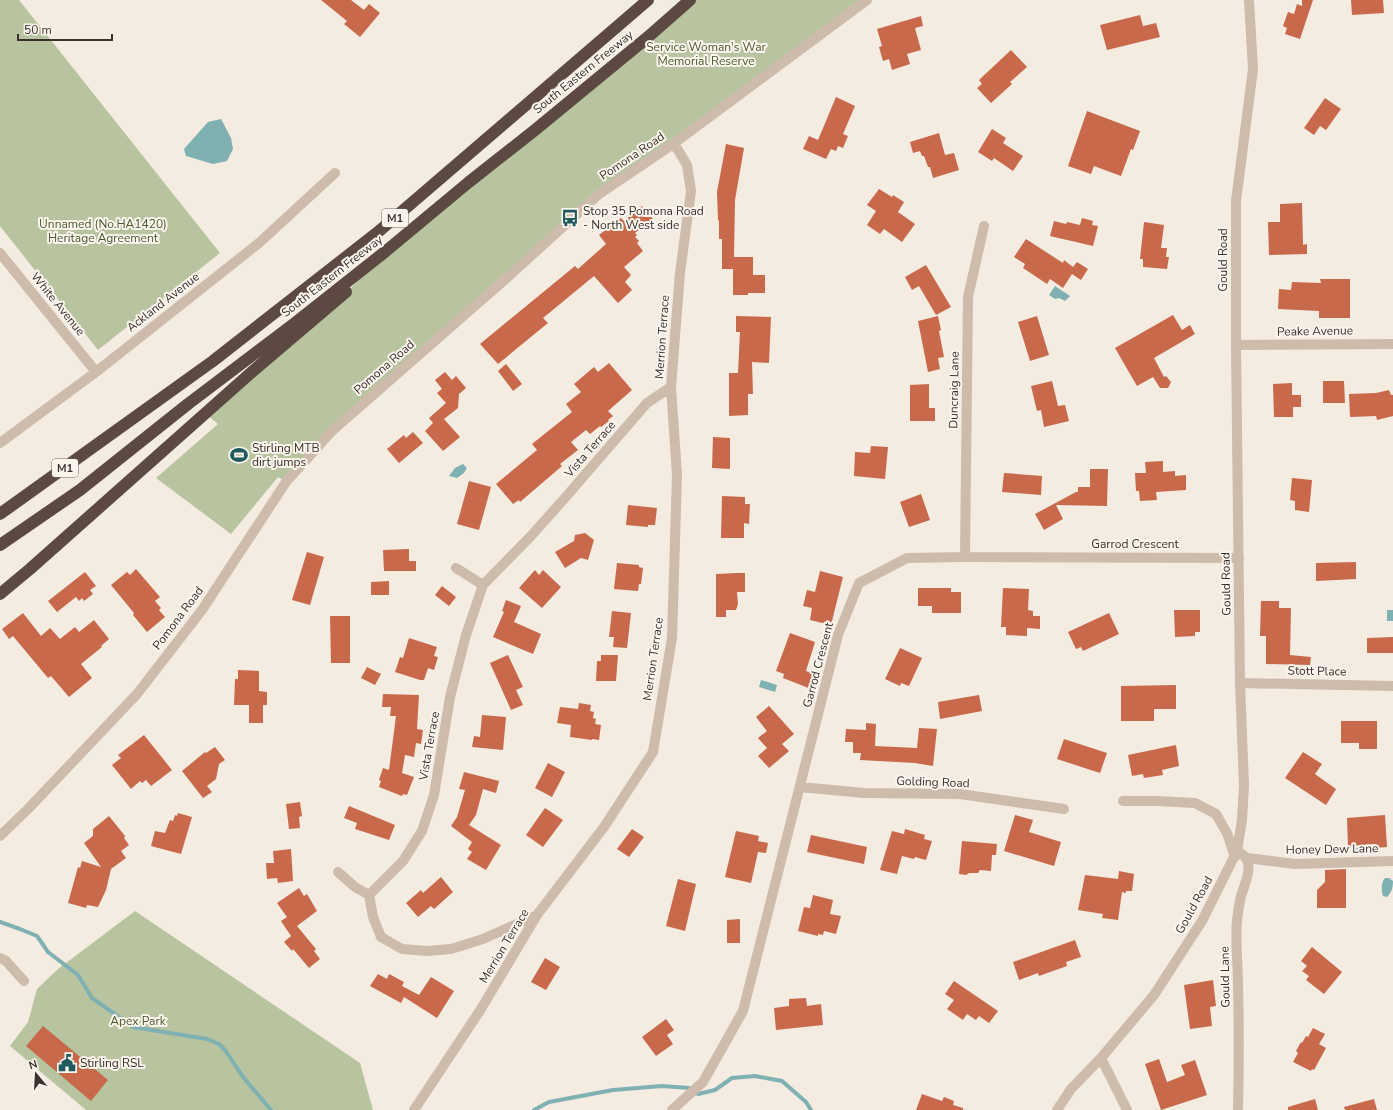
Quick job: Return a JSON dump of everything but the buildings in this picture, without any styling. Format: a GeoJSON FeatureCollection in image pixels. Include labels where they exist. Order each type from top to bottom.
{"type":"FeatureCollection","features":[{"type":"Feature","properties":{"kind":"highway","name":"South Eastern Freeway"},"geometry":{"type":"LineString","coordinates":[[0,514],[213,361],[365,242],[648,0]]}},
{"type":"Feature","properties":{"kind":"highway","name":"South Eastern Freeway"},"geometry":{"type":"LineString","coordinates":[[0,545],[80,490],[386,251],[648,37],[690,0]]}},
{"type":"Feature","properties":{"kind":"highway"},"geometry":{"type":"LineString","coordinates":[[0,594],[253,371],[351,288],[386,251]]}},
{"type":"Feature","properties":{"kind":"street","name":"Pomona Road"},"geometry":{"type":"LineString","coordinates":[[0,836],[28,809],[137,694],[202,610],[286,482],[332,431],[600,194],[673,144],[867,0]]}},
{"type":"Feature","properties":{"kind":"street","name":"Gould Road"},"geometry":{"type":"LineString","coordinates":[[1058,1110],[1071,1089],[1101,1058],[1154,995],[1202,921],[1236,854],[1242,820],[1244,786],[1240,682],[1236,201],[1253,69],[1249,0]]}},
{"type":"Feature","properties":{"kind":"street","name":"Merrion Terrace"},"geometry":{"type":"LineString","coordinates":[[414,1110],[481,1009],[537,915],[604,828],[653,752],[672,638],[677,475],[671,388],[680,272],[691,191],[687,165],[673,144]]}},
{"type":"Feature","properties":{"kind":"street","name":"Ackland Avenue"},"geometry":{"type":"LineString","coordinates":[[0,443],[96,372],[259,243],[335,173]]}},
{"type":"Feature","properties":{"kind":"street","name":"Duncraig Lane"},"geometry":{"type":"LineString","coordinates":[[965,557],[968,297],[984,226]]}},
{"type":"Feature","properties":{"kind":"street","name":"White Avenue"},"geometry":{"type":"LineString","coordinates":[[0,253],[96,372]]}},
{"type":"Feature","properties":{"kind":"street","name":"Peake Avenue"},"geometry":{"type":"LineString","coordinates":[[1236,345],[1393,344]]}},
{"type":"Feature","properties":{"kind":"street","name":"Vista Terrace"},"geometry":{"type":"LineString","coordinates":[[369,895],[404,861],[422,831],[434,795],[450,698],[466,635],[483,585],[531,536],[647,403],[671,388]]}},
{"type":"Feature","properties":{"kind":"street","name":"Garrod Crescent"},"geometry":{"type":"LineString","coordinates":[[672,1110],[703,1082],[743,1011],[838,635],[859,583],[907,558],[1239,558]]}},
{"type":"Feature","properties":{"kind":"street"},"geometry":{"type":"LineString","coordinates":[[456,568],[483,585]]}},
{"type":"Feature","properties":{"kind":"street","name":"Stott Place"},"geometry":{"type":"LineString","coordinates":[[1240,682],[1393,686]]}},
{"type":"Feature","properties":{"kind":"street","name":"Golding Road"},"geometry":{"type":"LineString","coordinates":[[800,787],[864,793],[960,794],[1064,809]]}},
{"type":"Feature","properties":{"kind":"street"},"geometry":{"type":"LineString","coordinates":[[1123,801],[1195,803],[1216,814],[1227,833],[1236,854],[1244,854],[1247,858]]}},
{"type":"Feature","properties":{"kind":"street","name":"Honey Dew Lane"},"geometry":{"type":"LineString","coordinates":[[1247,858],[1295,864],[1393,861]]}},
{"type":"Feature","properties":{"kind":"street","name":"Gould Lane"},"geometry":{"type":"LineString","coordinates":[[1238,1110],[1239,1056],[1237,922],[1241,897],[1249,869],[1247,858]]}},
{"type":"Feature","properties":{"kind":"street"},"geometry":{"type":"LineString","coordinates":[[338,872],[355,887],[369,895],[373,917],[381,937],[402,949],[427,951],[451,949],[483,939],[537,915]]}},
{"type":"Feature","properties":{"kind":"street"},"geometry":{"type":"LineString","coordinates":[[0,958],[6,961],[24,981]]}},
{"type":"Feature","properties":{"kind":"street"},"geometry":{"type":"LineString","coordinates":[[1101,1058],[1127,1110]]}},
{"type":"Feature","properties":{"kind":"green space","name":"Unnamed (No.HA1420) Heritage Agreement"},"geometry":{"type":"Polygon","coordinates":[[[0,0],[19,0],[220,253],[98,350],[0,226],[0,0]]]}},
{"type":"Feature","properties":{"kind":"green space","name":"Service Woman's War Memorial Reserve"},"geometry":{"type":"Polygon","coordinates":[[[690,0],[867,0],[599,194],[401,369],[286,482],[278,477],[231,534],[156,478],[218,424],[206,414],[351,288],[386,251],[690,0]]]}},
{"type":"Feature","properties":{"kind":"green space","name":"Apex Park"},"geometry":{"type":"Polygon","coordinates":[[[135,911],[360,1063],[373,1110],[86,1110],[10,1046],[28,1022],[37,989],[58,969],[135,911]]]}},
{"type":"Feature","properties":{"kind":"water"},"geometry":{"type":"Polygon","coordinates":[[[221,119],[231,138],[233,149],[227,161],[213,164],[186,156],[184,149],[208,122],[221,119]]]}},
{"type":"Feature","properties":{"kind":"water"},"geometry":{"type":"Polygon","coordinates":[[[1055,286],[1070,296],[1065,301],[1059,298],[1055,299],[1049,295],[1055,286]]]}},
{"type":"Feature","properties":{"kind":"water"},"geometry":{"type":"Polygon","coordinates":[[[463,464],[467,468],[464,473],[457,478],[449,476],[455,468],[463,464]]]}},
{"type":"Feature","properties":{"kind":"water"},"geometry":{"type":"Polygon","coordinates":[[[1387,610],[1393,610],[1393,621],[1387,621],[1387,610]]]}},
{"type":"Feature","properties":{"kind":"water"},"geometry":{"type":"Polygon","coordinates":[[[761,680],[777,685],[775,692],[759,687],[761,680]]]}},
{"type":"Feature","properties":{"kind":"water"},"geometry":{"type":"Polygon","coordinates":[[[1373,847],[1373,853],[1356,854],[1356,848],[1373,847]]]}},
{"type":"Feature","properties":{"kind":"water"},"geometry":{"type":"Polygon","coordinates":[[[1385,878],[1389,878],[1393,881],[1392,889],[1387,897],[1383,896],[1382,891],[1382,884],[1385,878]]]}},
{"type":"Feature","properties":{"kind":"waterway"},"geometry":{"type":"LineString","coordinates":[[0,922],[37,936],[48,952],[78,975],[92,998],[133,1027],[207,1039],[219,1044],[225,1050],[243,1077],[271,1110]]}},
{"type":"Feature","properties":{"kind":"waterway"},"geometry":{"type":"LineString","coordinates":[[698,1094],[715,1090],[732,1078],[755,1076],[782,1081],[806,1102],[811,1110]]}},
{"type":"Feature","properties":{"kind":"waterway"},"geometry":{"type":"LineString","coordinates":[[534,1110],[549,1102],[613,1090],[662,1086],[689,1088]]}},
{"type":"Feature","properties":{"kind":"place","name":"Stop 35 Pomona Road - North West side"},"geometry":{"type":"Point","coordinates":[570,218]}},
{"type":"Feature","properties":{"kind":"place","name":"Stirling MTB dirt jumps"},"geometry":{"type":"Point","coordinates":[239,455]}},
{"type":"Feature","properties":{"kind":"place","name":"Stirling RSL"},"geometry":{"type":"Point","coordinates":[67,1063]}}]}
